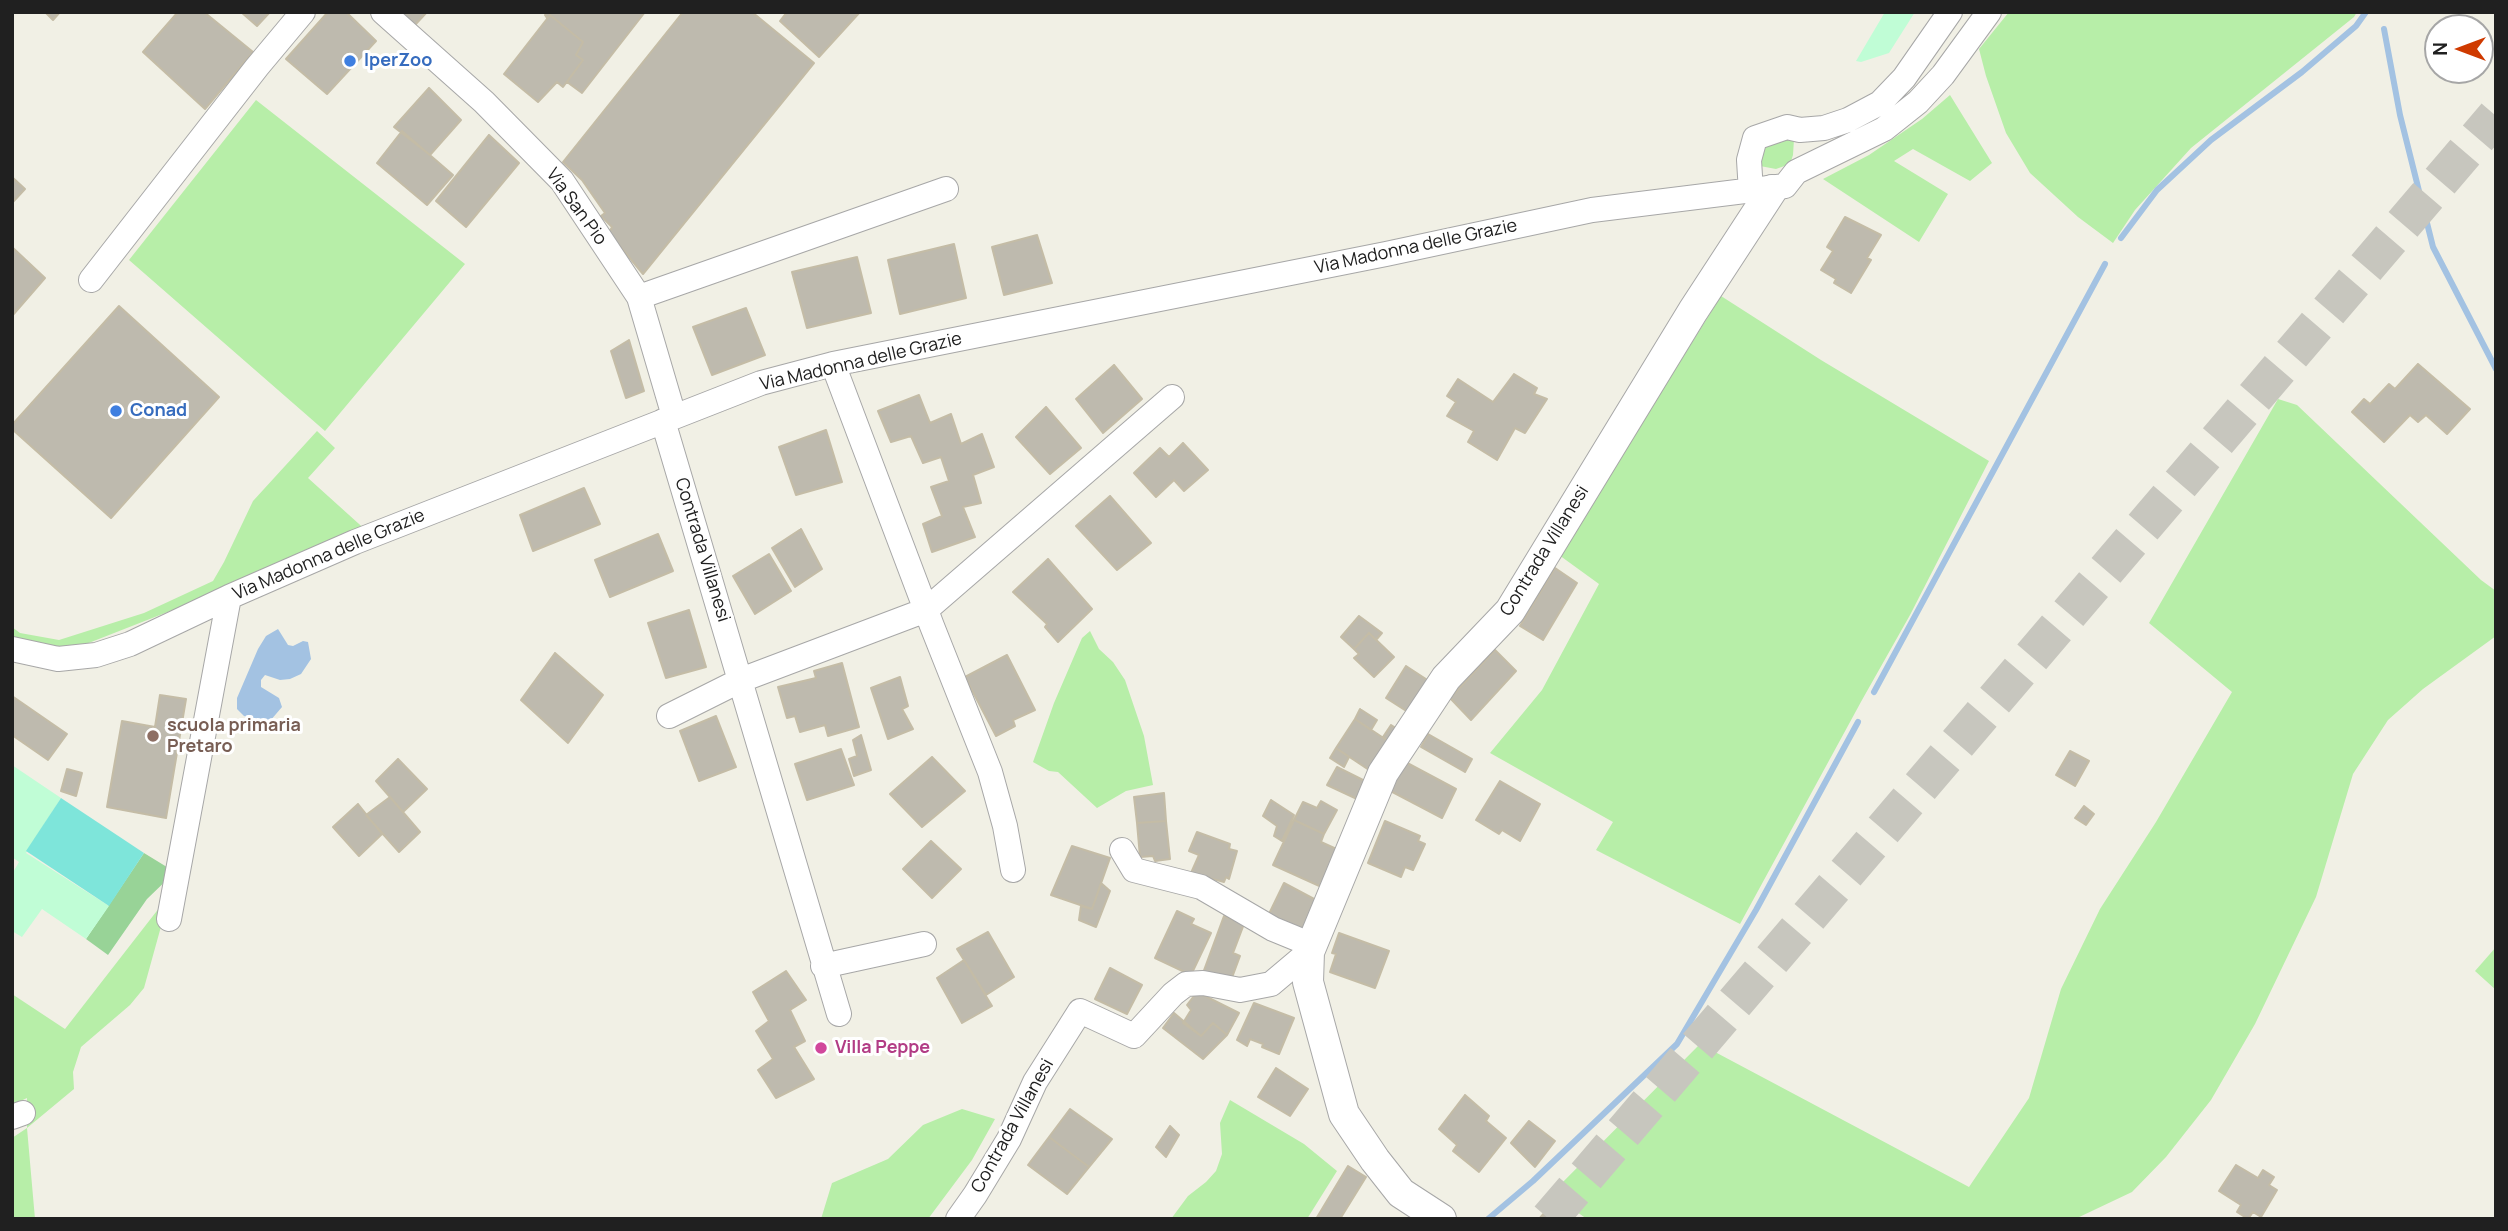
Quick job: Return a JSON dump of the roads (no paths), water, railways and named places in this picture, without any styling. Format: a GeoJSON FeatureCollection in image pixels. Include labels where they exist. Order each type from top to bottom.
{"type":"FeatureCollection","features":[{"type":"Feature","properties":{"kind":"street"},"geometry":{"type":"LineString","coordinates":[[91,280],[303,12]]}},
{"type":"Feature","properties":{"kind":"street","name":"Via San Pio"},"geometry":{"type":"LineString","coordinates":[[383,12],[484,102],[562,181],[639,297],[669,418]]}},
{"type":"Feature","properties":{"kind":"street"},"geometry":{"type":"LineString","coordinates":[[1950,12],[1904,78],[1880,103],[1848,120],[1824,128],[1800,130],[1787,127],[1755,138],[1749,160],[1761,191],[1785,186],[1796,172],[1884,128],[1918,102],[1943,75],[1989,12]]}},
{"type":"Feature","properties":{"kind":"street"},"geometry":{"type":"LineString","coordinates":[[1796,172],[1800,130]]}},
{"type":"Feature","properties":{"kind":"street"},"geometry":{"type":"LineString","coordinates":[[639,297],[946,189]]}},
{"type":"Feature","properties":{"kind":"street","name":"Via Madonna delle Grazie"},"geometry":{"type":"LineString","coordinates":[[12,649],[58,660],[96,655],[130,644],[355,542],[761,383],[833,364],[1386,254],[1592,210],[1761,191]]}},
{"type":"Feature","properties":{"kind":"street","name":"Contrada Villanesi"},"geometry":{"type":"LineString","coordinates":[[1441,1219],[1401,1193],[1344,1114],[1308,982],[1311,948],[1383,773],[1447,678],[1510,611],[1693,311],[1761,191]]}},
{"type":"Feature","properties":{"kind":"street"},"geometry":{"type":"LineString","coordinates":[[833,364],[990,772],[1005,826],[1013,870]]}},
{"type":"Feature","properties":{"kind":"street"},"geometry":{"type":"LineString","coordinates":[[669,716],[741,680],[926,610],[1171,397]]}},
{"type":"Feature","properties":{"kind":"street","name":"Contrada Villanesi"},"geometry":{"type":"LineString","coordinates":[[669,418],[741,680],[839,1014]]}},
{"type":"Feature","properties":{"kind":"street"},"geometry":{"type":"LineString","coordinates":[[169,919],[229,597]]}},
{"type":"Feature","properties":{"kind":"street"},"geometry":{"type":"LineString","coordinates":[[1122,850],[1134,870],[1201,887],[1311,948]]}},
{"type":"Feature","properties":{"kind":"street"},"geometry":{"type":"LineString","coordinates":[[823,966],[924,944]]}},
{"type":"Feature","properties":{"kind":"street","name":"Contrada Villanesi"},"geometry":{"type":"LineString","coordinates":[[958,1219],[1009,1139],[1035,1082],[1080,1011],[1134,1036],[1173,994],[1186,984],[1203,982],[1240,990],[1271,984],[1311,948]]}},
{"type":"Feature","properties":{"kind":"waterway"},"geometry":{"type":"LineString","coordinates":[[2121,238],[2157,190],[2211,140],[2302,72],[2356,26],[2366,12]]}},
{"type":"Feature","properties":{"kind":"waterway"},"geometry":{"type":"LineString","coordinates":[[2384,29],[2400,115],[2433,247],[2496,369]]}},
{"type":"Feature","properties":{"kind":"waterway"},"geometry":{"type":"LineString","coordinates":[[1874,692],[2105,264]]}},
{"type":"Feature","properties":{"kind":"waterway"},"geometry":{"type":"LineString","coordinates":[[1488,1219],[1533,1181],[1677,1044],[1756,910],[1858,722]]}},
{"type":"Feature","properties":{"kind":"tunnel"},"geometry":{"type":"LineString","coordinates":[[1549,1219],[2496,116]]}},
{"type":"Feature","properties":{"kind":"place","name":"IperZoo"},"geometry":{"type":"Point","coordinates":[350,61]}},
{"type":"Feature","properties":{"kind":"place","name":"Conad"},"geometry":{"type":"Point","coordinates":[116,411]}},
{"type":"Feature","properties":{"kind":"place","name":"scuola primaria Pretaro"},"geometry":{"type":"Point","coordinates":[153,736]}},
{"type":"Feature","properties":{"kind":"place","name":"Villa Peppe"},"geometry":{"type":"Point","coordinates":[821,1048]}}]}
